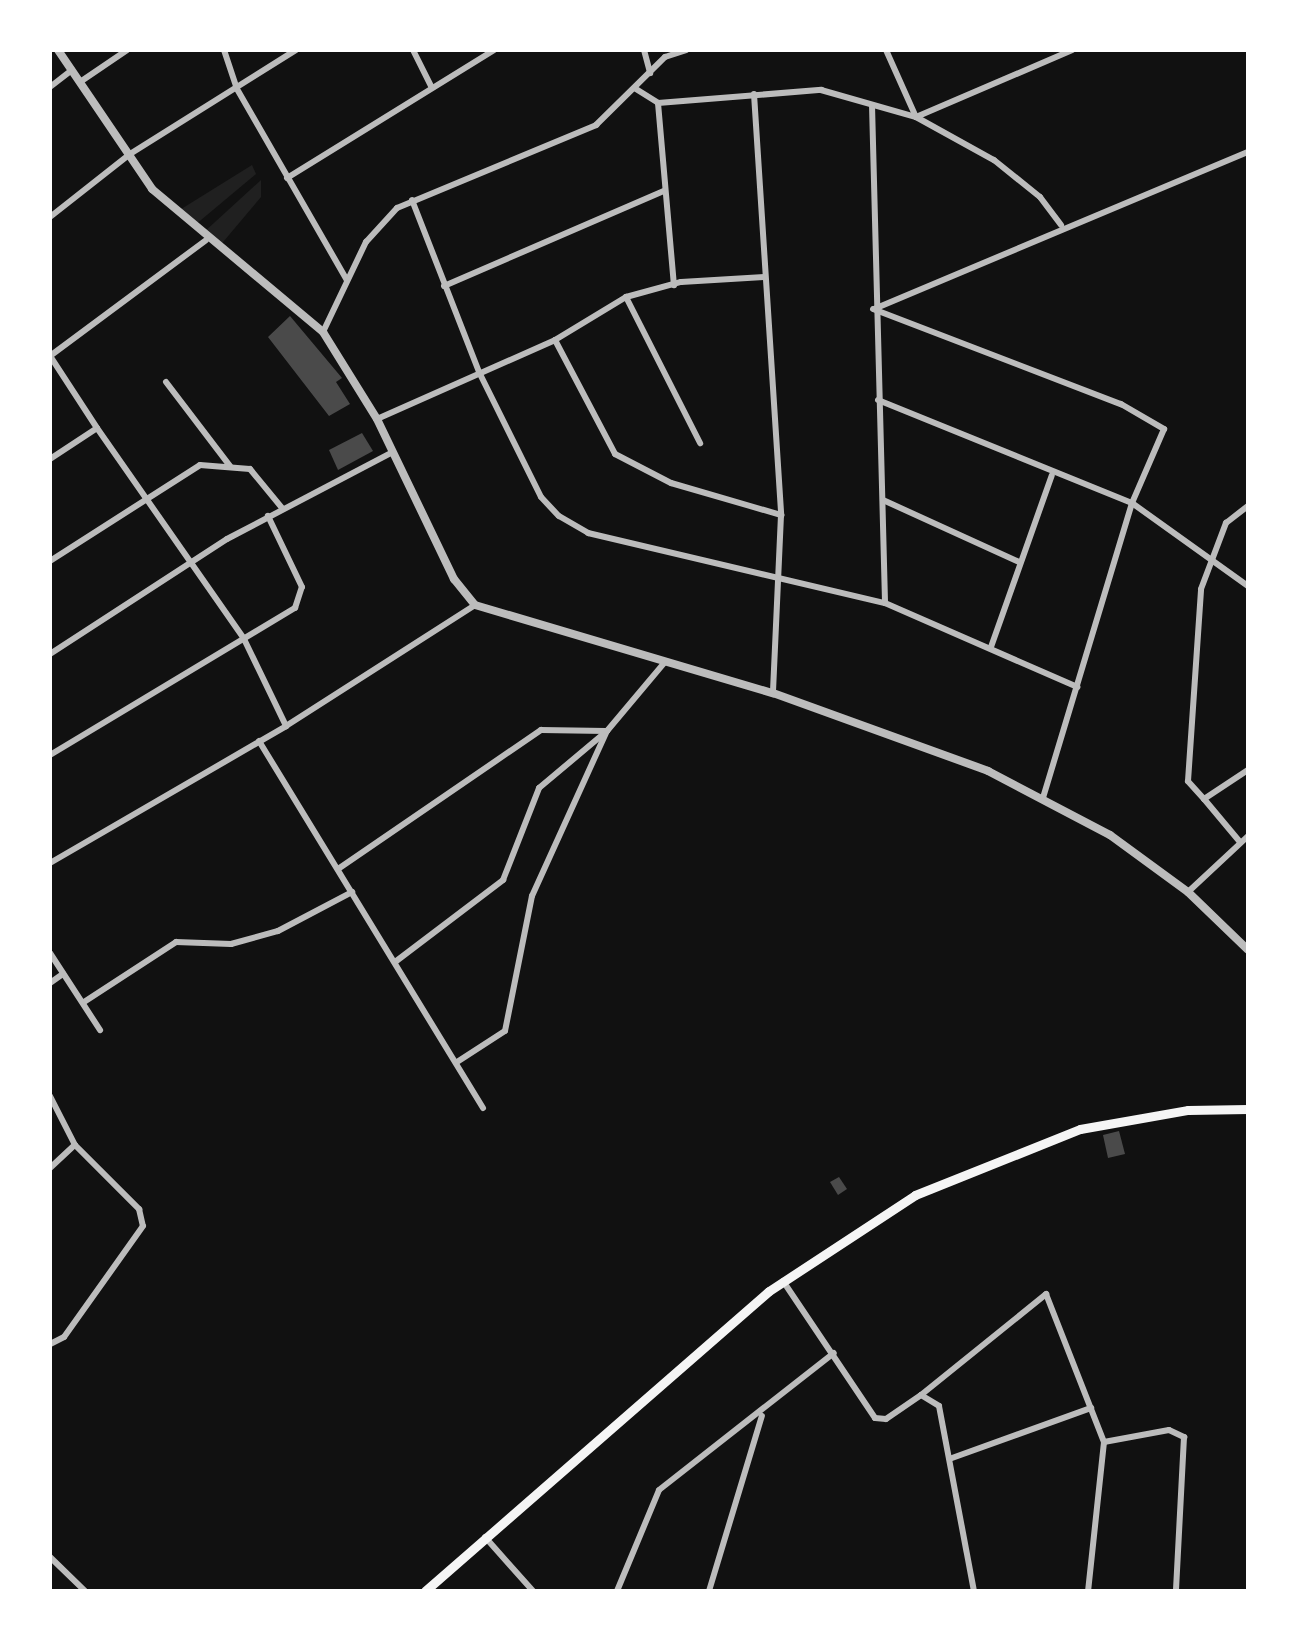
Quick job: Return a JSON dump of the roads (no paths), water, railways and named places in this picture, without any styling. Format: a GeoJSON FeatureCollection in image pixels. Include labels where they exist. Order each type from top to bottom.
{"type":"FeatureCollection","features":[{"type":"Feature","properties":{"kind":"main road"},"geometry":{"type":"LineString","coordinates":[[425,1591],[783,1281],[914,1196],[1034,1142],[1172,1112],[1248,1108]]}},
{"type":"Feature","properties":{"kind":"street"},"geometry":{"type":"LineString","coordinates":[[58,50],[152,189],[206,240],[268,279],[323,332],[377,419],[454,579],[476,605],[773,693],[898,735],[1044,797],[1188,892],[1248,950]]}},
{"type":"Feature","properties":{"kind":"street"},"geometry":{"type":"LineString","coordinates":[[80,82],[127,50]]}},
{"type":"Feature","properties":{"kind":"street"},"geometry":{"type":"LineString","coordinates":[[224,50],[237,89],[347,280]]}},
{"type":"Feature","properties":{"kind":"street"},"geometry":{"type":"LineString","coordinates":[[50,217],[130,154],[296,50]]}},
{"type":"Feature","properties":{"kind":"street"},"geometry":{"type":"LineString","coordinates":[[412,50],[432,88]]}},
{"type":"Feature","properties":{"kind":"street"},"geometry":{"type":"LineString","coordinates":[[287,178],[494,50]]}},
{"type":"Feature","properties":{"kind":"street"},"geometry":{"type":"LineString","coordinates":[[644,50],[650,74]]}},
{"type":"Feature","properties":{"kind":"street"},"geometry":{"type":"LineString","coordinates":[[323,332],[374,229],[412,200],[596,125],[636,90],[665,57],[686,50]]}},
{"type":"Feature","properties":{"kind":"street"},"geometry":{"type":"LineString","coordinates":[[886,50],[916,117]]}},
{"type":"Feature","properties":{"kind":"street"},"geometry":{"type":"LineString","coordinates":[[916,117],[1072,50]]}},
{"type":"Feature","properties":{"kind":"street"},"geometry":{"type":"LineString","coordinates":[[50,87],[72,70]]}},
{"type":"Feature","properties":{"kind":"street"},"geometry":{"type":"LineString","coordinates":[[636,90],[658,103],[821,90],[916,117],[994,160],[1040,197],[1060,225]]}},
{"type":"Feature","properties":{"kind":"street"},"geometry":{"type":"LineString","coordinates":[[754,94],[781,515],[773,693]]}},
{"type":"Feature","properties":{"kind":"street"},"geometry":{"type":"LineString","coordinates":[[658,103],[674,284]]}},
{"type":"Feature","properties":{"kind":"street"},"geometry":{"type":"LineString","coordinates":[[872,105],[873,309],[885,603]]}},
{"type":"Feature","properties":{"kind":"street"},"geometry":{"type":"LineString","coordinates":[[873,309],[1060,225],[1248,152]]}},
{"type":"Feature","properties":{"kind":"street"},"geometry":{"type":"LineString","coordinates":[[444,286],[664,191]]}},
{"type":"Feature","properties":{"kind":"street"},"geometry":{"type":"LineString","coordinates":[[412,200],[480,374],[541,497],[572,525],[885,603],[1077,686]]}},
{"type":"Feature","properties":{"kind":"street"},"geometry":{"type":"LineString","coordinates":[[206,240],[50,356],[244,639],[286,726]]}},
{"type":"Feature","properties":{"kind":"street"},"geometry":{"type":"LineString","coordinates":[[377,419],[554,340],[626,297],[674,284],[765,278]]}},
{"type":"Feature","properties":{"kind":"street"},"geometry":{"type":"LineString","coordinates":[[626,297],[700,442]]}},
{"type":"Feature","properties":{"kind":"street"},"geometry":{"type":"LineString","coordinates":[[873,309],[1122,404],[1160,424],[1161,442],[1132,503],[1044,797]]}},
{"type":"Feature","properties":{"kind":"street"},"geometry":{"type":"LineString","coordinates":[[554,340],[615,454],[670,483],[781,515]]}},
{"type":"Feature","properties":{"kind":"street"},"geometry":{"type":"LineString","coordinates":[[166,382],[231,467]]}},
{"type":"Feature","properties":{"kind":"street"},"geometry":{"type":"LineString","coordinates":[[878,400],[1052,475],[1132,503],[1248,586]]}},
{"type":"Feature","properties":{"kind":"street"},"geometry":{"type":"LineString","coordinates":[[50,459],[97,428]]}},
{"type":"Feature","properties":{"kind":"street"},"geometry":{"type":"LineString","coordinates":[[50,654],[190,562],[282,508],[392,452]]}},
{"type":"Feature","properties":{"kind":"street"},"geometry":{"type":"LineString","coordinates":[[50,561],[200,465],[231,467],[260,476],[282,508]]}},
{"type":"Feature","properties":{"kind":"street"},"geometry":{"type":"LineString","coordinates":[[992,647],[1052,475]]}},
{"type":"Feature","properties":{"kind":"street"},"geometry":{"type":"LineString","coordinates":[[883,500],[1019,562]]}},
{"type":"Feature","properties":{"kind":"street"},"geometry":{"type":"LineString","coordinates":[[1240,842],[1188,781],[1208,557],[1231,515],[1248,506]]}},
{"type":"Feature","properties":{"kind":"street"},"geometry":{"type":"LineString","coordinates":[[50,755],[295,608],[302,587],[268,516]]}},
{"type":"Feature","properties":{"kind":"street"},"geometry":{"type":"LineString","coordinates":[[50,863],[286,726],[476,605]]}},
{"type":"Feature","properties":{"kind":"street"},"geometry":{"type":"LineString","coordinates":[[396,962],[503,880],[539,788],[607,731],[665,662]]}},
{"type":"Feature","properties":{"kind":"street"},"geometry":{"type":"LineString","coordinates":[[338,869],[541,730],[607,731]]}},
{"type":"Feature","properties":{"kind":"street"},"geometry":{"type":"LineString","coordinates":[[457,1062],[505,1031],[532,896],[607,731]]}},
{"type":"Feature","properties":{"kind":"street"},"geometry":{"type":"LineString","coordinates":[[259,741],[483,1108]]}},
{"type":"Feature","properties":{"kind":"street"},"geometry":{"type":"LineString","coordinates":[[1204,799],[1248,770]]}},
{"type":"Feature","properties":{"kind":"street"},"geometry":{"type":"LineString","coordinates":[[1188,892],[1248,836]]}},
{"type":"Feature","properties":{"kind":"street"},"geometry":{"type":"LineString","coordinates":[[84,1002],[176,942],[231,944],[278,930],[352,892]]}},
{"type":"Feature","properties":{"kind":"street"},"geometry":{"type":"LineString","coordinates":[[50,953],[100,1030]]}},
{"type":"Feature","properties":{"kind":"street"},"geometry":{"type":"LineString","coordinates":[[50,983],[63,974]]}},
{"type":"Feature","properties":{"kind":"street"},"geometry":{"type":"LineString","coordinates":[[50,1096],[75,1145],[139,1209],[143,1226],[64,1337],[50,1344]]}},
{"type":"Feature","properties":{"kind":"street"},"geometry":{"type":"LineString","coordinates":[[50,1168],[75,1145]]}},
{"type":"Feature","properties":{"kind":"street"},"geometry":{"type":"LineString","coordinates":[[783,1281],[880,1421],[921,1395],[1046,1294],[1104,1442],[1088,1591]]}},
{"type":"Feature","properties":{"kind":"street"},"geometry":{"type":"LineString","coordinates":[[617,1591],[651,1500],[762,1415],[834,1353]]}},
{"type":"Feature","properties":{"kind":"street"},"geometry":{"type":"LineString","coordinates":[[921,1395],[939,1406],[952,1458],[974,1591]]}},
{"type":"Feature","properties":{"kind":"street"},"geometry":{"type":"LineString","coordinates":[[952,1458],[1091,1408]]}},
{"type":"Feature","properties":{"kind":"street"},"geometry":{"type":"LineString","coordinates":[[709,1591],[762,1415]]}},
{"type":"Feature","properties":{"kind":"street"},"geometry":{"type":"LineString","coordinates":[[1104,1442],[1169,1430],[1184,1436],[1176,1591]]}},
{"type":"Feature","properties":{"kind":"street"},"geometry":{"type":"LineString","coordinates":[[484,1536],[532,1591]]}},
{"type":"Feature","properties":{"kind":"street"},"geometry":{"type":"LineString","coordinates":[[50,1557],[85,1591]]}}]}
